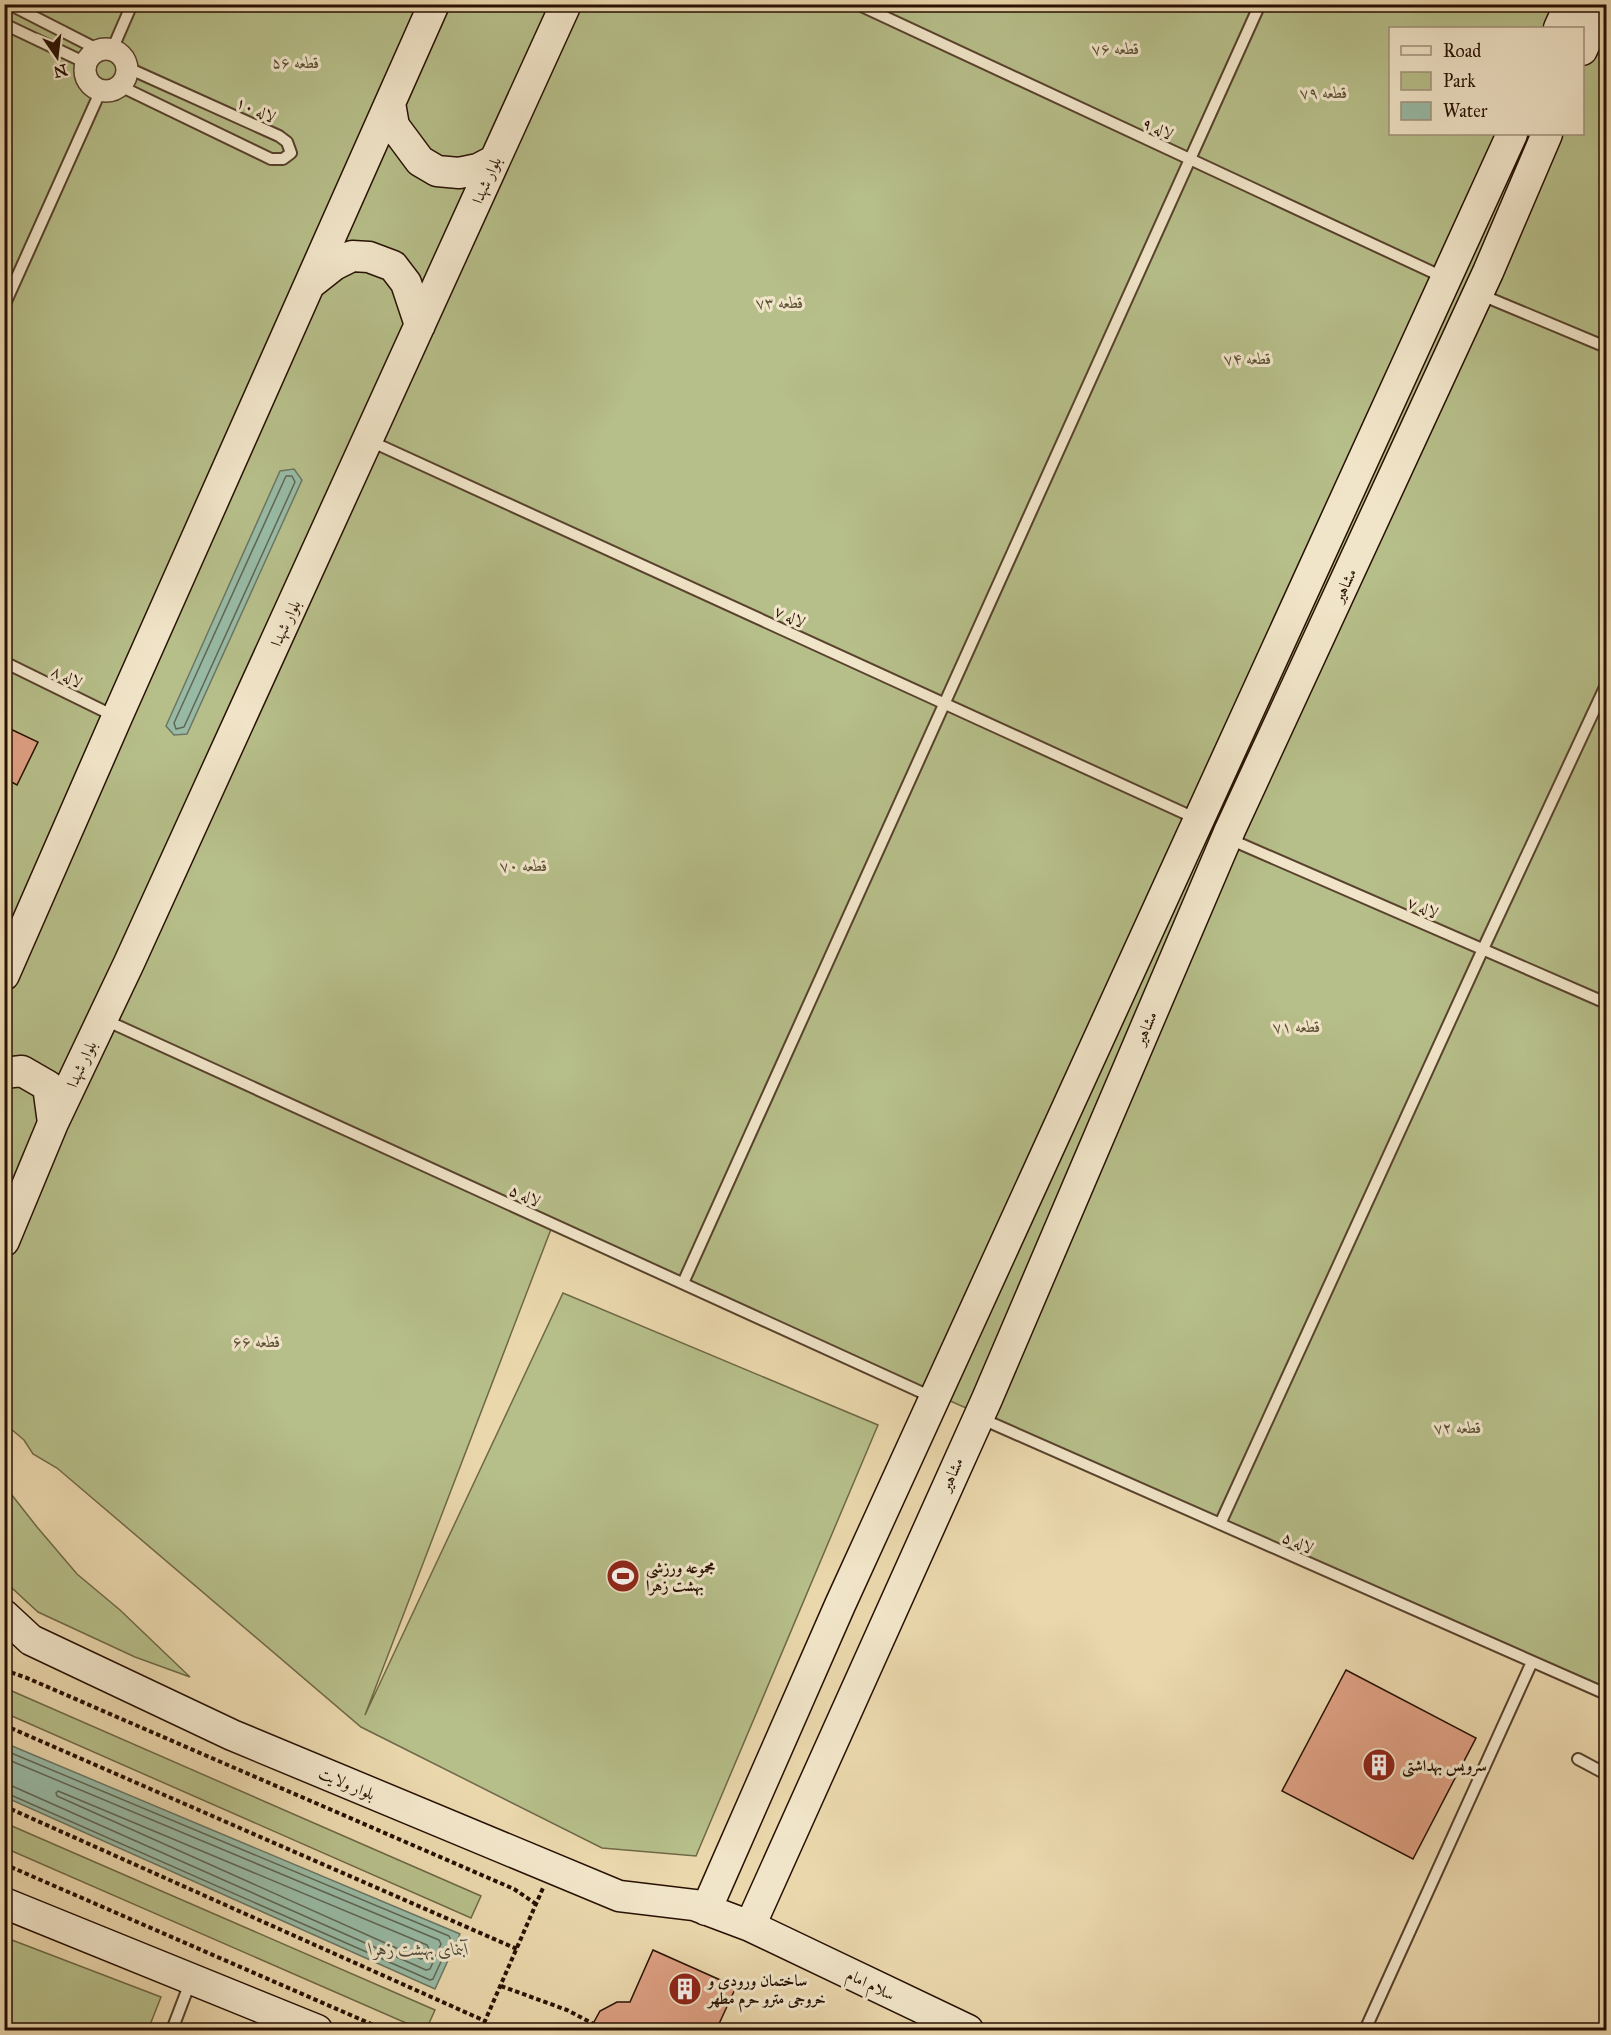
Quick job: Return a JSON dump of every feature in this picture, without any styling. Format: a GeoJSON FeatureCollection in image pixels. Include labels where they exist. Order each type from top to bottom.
{"type":"FeatureCollection","features":[{"type":"Feature","properties":{"kind":"street"},"geometry":{"type":"LineString","coordinates":[[4,975],[434,4]]}},
{"type":"Feature","properties":{"kind":"street","name":"بلوار شهدا"},"geometry":{"type":"LineString","coordinates":[[4,1241],[53,1123],[129,963],[566,4]]}},
{"type":"Feature","properties":{"kind":"street"},"geometry":{"type":"LineString","coordinates":[[1559,27],[1570,4]]}},
{"type":"Feature","properties":{"kind":"street"},"geometry":{"type":"LineString","coordinates":[[1584,45],[1602,4]]}},
{"type":"Feature","properties":{"kind":"street"},"geometry":{"type":"LineString","coordinates":[[99,54],[123,56],[116,82],[89,83],[86,77],[99,54]]}},
{"type":"Feature","properties":{"kind":"street"},"geometry":{"type":"LineString","coordinates":[[390,103],[394,126],[420,161],[437,171],[459,173],[478,169],[495,160]]}},
{"type":"Feature","properties":{"kind":"street","name":"مشاهیر"},"geometry":{"type":"LineString","coordinates":[[706,1910],[840,1605],[1512,135]]}},
{"type":"Feature","properties":{"kind":"street","name":"مشاهیر"},"geometry":{"type":"LineString","coordinates":[[750,1926],[977,1417],[1227,838],[1478,293],[1547,135]]}},
{"type":"Feature","properties":{"kind":"street"},"geometry":{"type":"LineString","coordinates":[[310,284],[334,265],[352,256],[369,256],[393,266],[406,283],[420,325]]}},
{"type":"Feature","properties":{"kind":"street"},"geometry":{"type":"LineString","coordinates":[[4,1073],[22,1071],[48,1086],[53,1123]]}},
{"type":"Feature","properties":{"kind":"street"},"geometry":{"type":"LineString","coordinates":[[840,1605],[884,1624]]}},
{"type":"Feature","properties":{"kind":"street","name":"بلوار ولایت"},"geometry":{"type":"LineString","coordinates":[[4,1615],[31,1640],[232,1735],[619,1896],[694,1905],[706,1910]]}},
{"type":"Feature","properties":{"kind":"street"},"geometry":{"type":"LineString","coordinates":[[4,1638],[55,1651]]}},
{"type":"Feature","properties":{"kind":"street"},"geometry":{"type":"LineString","coordinates":[[4,1903],[317,2031]]}},
{"type":"Feature","properties":{"kind":"street","name":"سلام امام"},"geometry":{"type":"LineString","coordinates":[[706,1910],[750,1926],[968,2031]]}},
{"type":"Feature","properties":{"kind":"lane"},"geometry":{"type":"LineString","coordinates":[[9,4],[99,54]]}},
{"type":"Feature","properties":{"kind":"lane"},"geometry":{"type":"LineString","coordinates":[[99,54],[132,4]]}},
{"type":"Feature","properties":{"kind":"lane","name":"لاله ۹"},"geometry":{"type":"LineString","coordinates":[[857,4],[1447,279]]}},
{"type":"Feature","properties":{"kind":"lane"},"geometry":{"type":"LineString","coordinates":[[683,1283],[1260,4]]}},
{"type":"Feature","properties":{"kind":"lane"},"geometry":{"type":"LineString","coordinates":[[4,24],[99,54]]}},
{"type":"Feature","properties":{"kind":"lane"},"geometry":{"type":"LineString","coordinates":[[4,306],[116,82]]}},
{"type":"Feature","properties":{"kind":"lane","name":"لاله ۱۰"},"geometry":{"type":"LineString","coordinates":[[116,82],[279,136],[288,142],[291,153],[283,159],[271,159],[116,82]]}},
{"type":"Feature","properties":{"kind":"lane"},"geometry":{"type":"LineString","coordinates":[[1478,293],[1606,347]]}},
{"type":"Feature","properties":{"kind":"lane","name":"لاله ۷"},"geometry":{"type":"LineString","coordinates":[[368,440],[1199,821]]}},
{"type":"Feature","properties":{"kind":"lane","name":"لاله ۸"},"geometry":{"type":"LineString","coordinates":[[5,664],[117,717]]}},
{"type":"Feature","properties":{"kind":"lane"},"geometry":{"type":"LineString","coordinates":[[1220,1524],[1482,949],[1606,685]]}},
{"type":"Feature","properties":{"kind":"lane","name":"لاله ۷"},"geometry":{"type":"LineString","coordinates":[[1227,838],[1606,1003]]}},
{"type":"Feature","properties":{"kind":"lane","name":"لاله ۵"},"geometry":{"type":"LineString","coordinates":[[102,1018],[936,1398]]}},
{"type":"Feature","properties":{"kind":"lane","name":"لاله ۵"},"geometry":{"type":"LineString","coordinates":[[977,1417],[1606,1694]]}},
{"type":"Feature","properties":{"kind":"lane"},"geometry":{"type":"LineString","coordinates":[[1365,2031],[1532,1662]]}},
{"type":"Feature","properties":{"kind":"lane"},"geometry":{"type":"LineString","coordinates":[[1578,1760],[1606,1774]]}},
{"type":"Feature","properties":{"kind":"lane"},"geometry":{"type":"LineString","coordinates":[[172,2031],[192,1978]]}},
{"type":"Feature","properties":{"kind":"path"},"geometry":{"type":"LineString","coordinates":[[4,1670],[503,1885],[537,1904]]}},
{"type":"Feature","properties":{"kind":"path"},"geometry":{"type":"LineString","coordinates":[[4,1725],[517,1949]]}},
{"type":"Feature","properties":{"kind":"path"},"geometry":{"type":"LineString","coordinates":[[4,1806],[485,2020]]}},
{"type":"Feature","properties":{"kind":"path"},"geometry":{"type":"LineString","coordinates":[[4,1864],[385,2031]]}},
{"type":"Feature","properties":{"kind":"path"},"geometry":{"type":"LineString","coordinates":[[480,2031],[552,1868]]}},
{"type":"Feature","properties":{"kind":"path"},"geometry":{"type":"LineString","coordinates":[[501,1986],[567,2010],[605,2031]]}},
{"type":"Feature","properties":{"kind":"green space"},"geometry":{"type":"Polygon","coordinates":[[[5,5],[1606,5],[1606,1693],[553,1224],[365,1715],[563,1293],[878,1425],[696,1856],[602,1848],[361,1727],[57,1468],[33,1454],[24,1440],[5,1424],[5,5]]]}},
{"type":"Feature","properties":{"kind":"green space"},"geometry":{"type":"Polygon","coordinates":[[[4,1485],[77,1574],[120,1610],[190,1677],[135,1657],[38,1612],[12,1588],[5,1574],[4,1485]]]}},
{"type":"Feature","properties":{"kind":"green space"},"geometry":{"type":"Polygon","coordinates":[[[5,1688],[481,1896],[471,1918],[5,1713],[5,1688]]]}},
{"type":"Feature","properties":{"kind":"green space"},"geometry":{"type":"Polygon","coordinates":[[[5,1823],[435,2010],[426,2030],[5,1848],[5,1823]]]}},
{"type":"Feature","properties":{"kind":"green space"},"geometry":{"type":"Polygon","coordinates":[[[4,1937],[161,1997],[148,2030],[5,2030],[4,1937]]]}},
{"type":"Feature","properties":{"kind":"water"},"geometry":{"type":"Polygon","coordinates":[[[294,469],[302,480],[187,734],[174,735],[166,726],[280,471],[294,469]]]}},
{"type":"Feature","properties":{"kind":"water","name":"آبنمای بهشت زهرا"},"geometry":{"type":"Polygon","coordinates":[[[5,1743],[460,1934],[435,1989],[5,1797],[5,1743]]]}},
{"type":"Feature","properties":{"kind":"building"},"geometry":{"type":"Polygon","coordinates":[[[4,726],[38,742],[17,785],[4,778],[4,726]]]}},
{"type":"Feature","properties":{"kind":"building","name":"سرویس بهداشتی"},"geometry":{"type":"Polygon","coordinates":[[[1346,1670],[1476,1738],[1413,1859],[1282,1791],[1346,1670]]]}},
{"type":"Feature","properties":{"kind":"building","name":"ساختمان ورودی و خروجی مترو حرم مطهر"},"geometry":{"type":"Polygon","coordinates":[[[653,1950],[736,1987],[718,2026],[713,2024],[709,2031],[589,2031],[600,2011],[617,2002],[630,2002],[653,1950]]]}},
{"type":"Feature","properties":{"kind":"place","name":"مجموعه ورزشی بهشت زهرا"},"geometry":{"type":"Point","coordinates":[623,1576]}},
{"type":"Feature","properties":{"kind":"place","name":"سرویس بهداشتی"},"geometry":{"type":"Point","coordinates":[1379,1765]}},
{"type":"Feature","properties":{"kind":"place","name":"ساختمان ورودی و خروجی مترو حرم مطهر"},"geometry":{"type":"Point","coordinates":[685,1989]}},
{"type":"Feature","properties":{"kind":"park label","name":"قطعه ۷۶"},"geometry":{"type":"Point","coordinates":[1116,48]}},
{"type":"Feature","properties":{"kind":"park label","name":"قطعه ۵۶"},"geometry":{"type":"Point","coordinates":[296,62]}},
{"type":"Feature","properties":{"kind":"park label","name":"قطعه ۷۹"},"geometry":{"type":"Point","coordinates":[1324,92]}},
{"type":"Feature","properties":{"kind":"park label","name":"قطعه ۷۳"},"geometry":{"type":"Point","coordinates":[780,302]}},
{"type":"Feature","properties":{"kind":"park label","name":"قطعه ۷۴"},"geometry":{"type":"Point","coordinates":[1248,358]}},
{"type":"Feature","properties":{"kind":"park label","name":"قطعه ۷۰"},"geometry":{"type":"Point","coordinates":[524,865]}},
{"type":"Feature","properties":{"kind":"park label","name":"قطعه ۷۱"},"geometry":{"type":"Point","coordinates":[1297,1026]}},
{"type":"Feature","properties":{"kind":"park label","name":"قطعه ۶۶"},"geometry":{"type":"Point","coordinates":[257,1341]}},
{"type":"Feature","properties":{"kind":"park label","name":"قطعه ۷۲"},"geometry":{"type":"Point","coordinates":[1458,1427]}}]}
